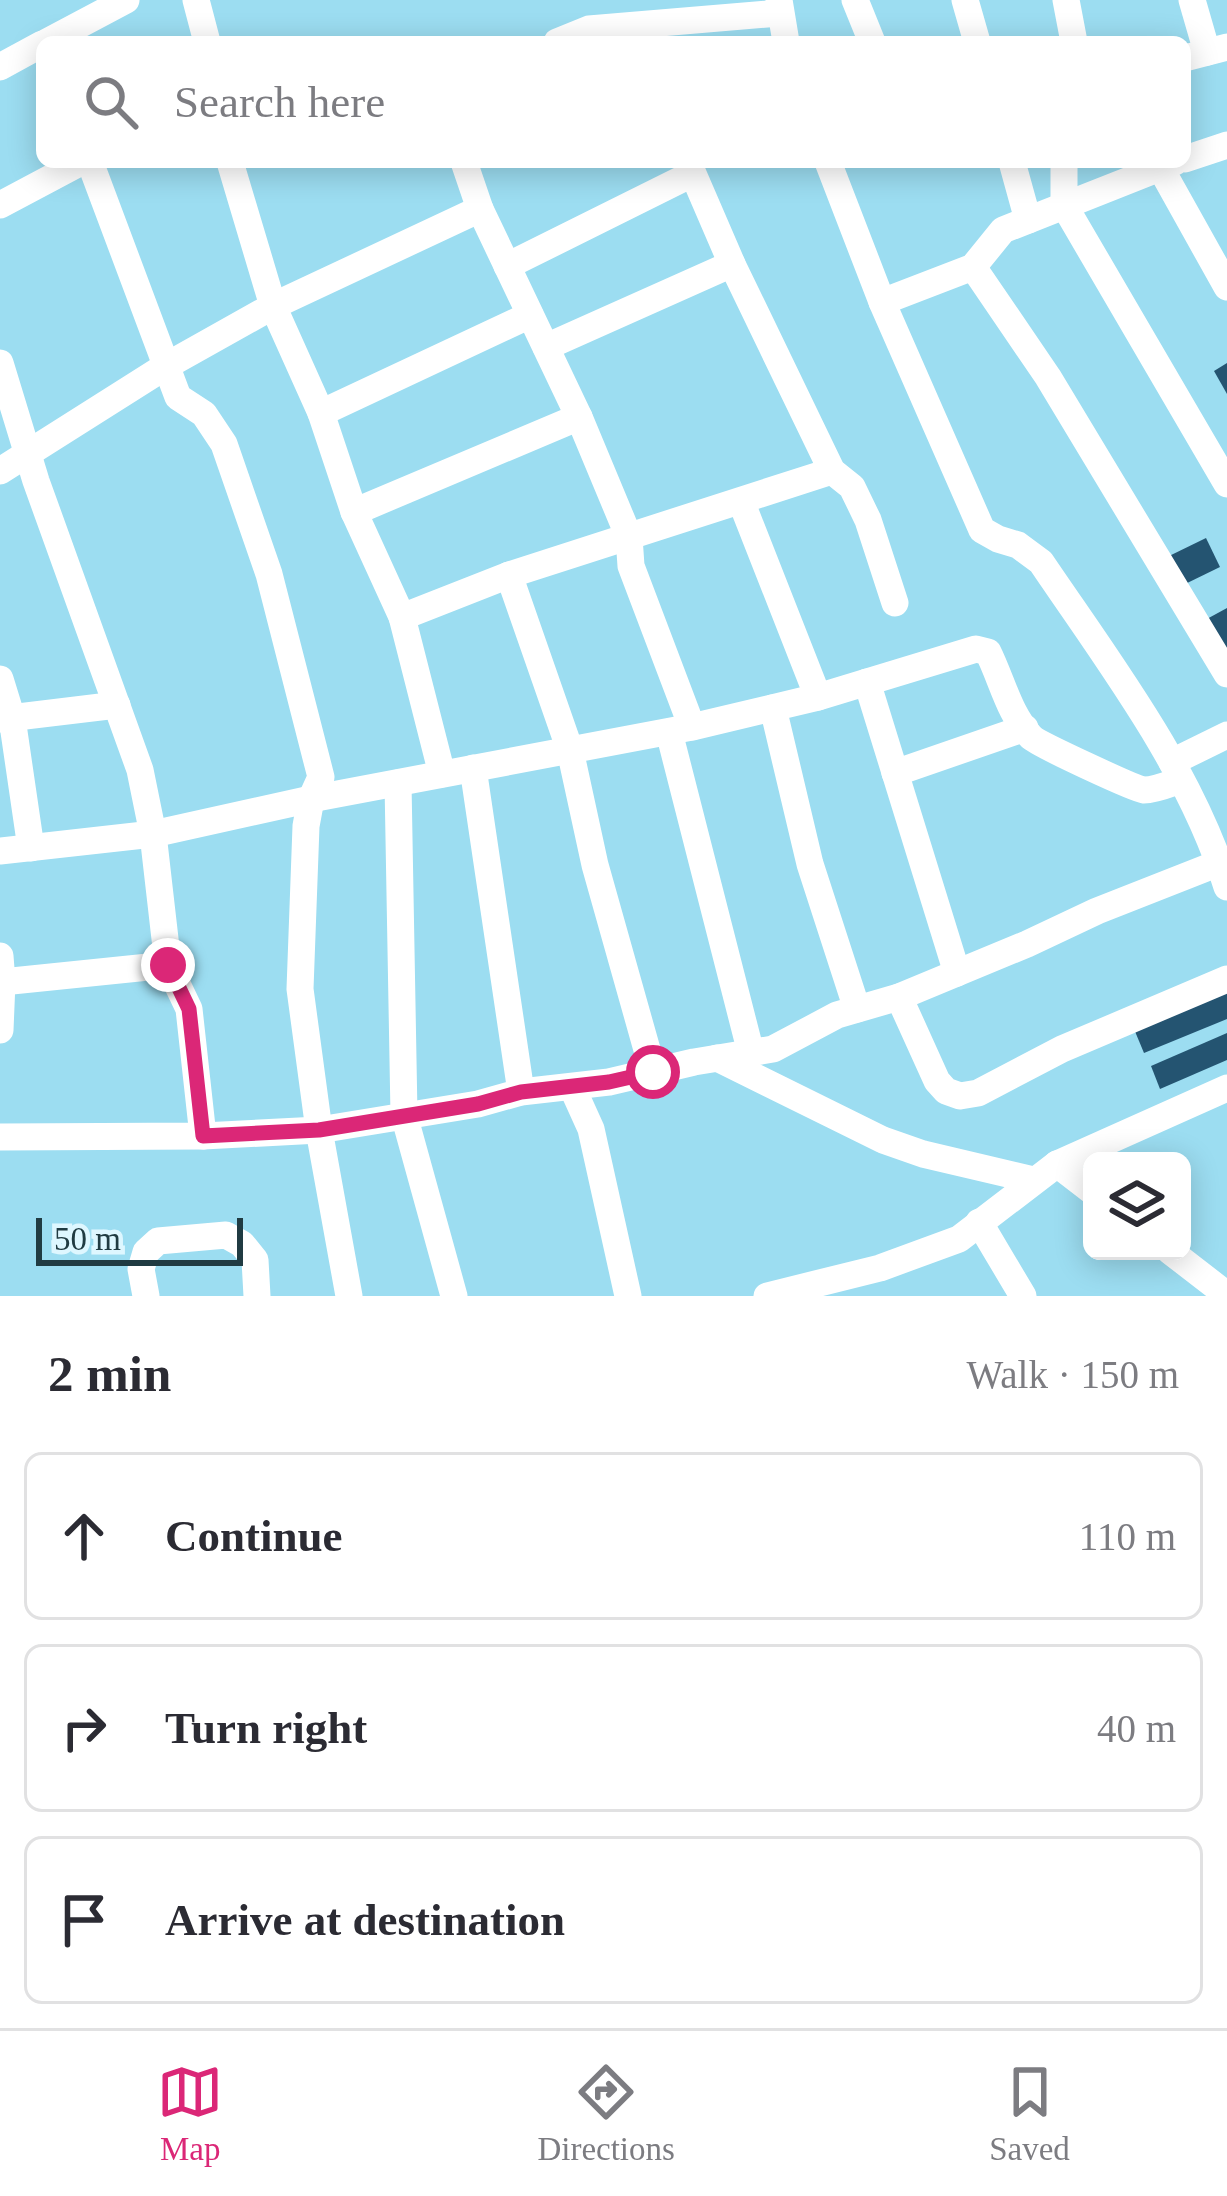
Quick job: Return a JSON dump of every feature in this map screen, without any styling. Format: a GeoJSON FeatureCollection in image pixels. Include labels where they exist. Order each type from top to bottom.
{"type":"FeatureCollection","features":[{"type":"Feature","properties":{"kind":"street"},"geometry":{"type":"LineString","coordinates":[[57,36],[126,0]]}},
{"type":"Feature","properties":{"kind":"street"},"geometry":{"type":"LineString","coordinates":[[196,0],[205,36]]}},
{"type":"Feature","properties":{"kind":"street"},"geometry":{"type":"LineString","coordinates":[[855,0],[870,36]]}},
{"type":"Feature","properties":{"kind":"street"},"geometry":{"type":"LineString","coordinates":[[964,0],[975,36]]}},
{"type":"Feature","properties":{"kind":"street"},"geometry":{"type":"LineString","coordinates":[[1066,0],[1074,36]]}},
{"type":"Feature","properties":{"kind":"street"},"geometry":{"type":"LineString","coordinates":[[1192,0],[1206,52]]}},
{"type":"Feature","properties":{"kind":"street"},"geometry":{"type":"LineString","coordinates":[[571,36],[589,29],[638,34],[779,7]]}},
{"type":"Feature","properties":{"kind":"street"},"geometry":{"type":"LineString","coordinates":[[0,67],[36,47]]}},
{"type":"Feature","properties":{"kind":"street"},"geometry":{"type":"LineString","coordinates":[[1191,157],[1227,145]]}},
{"type":"Feature","properties":{"kind":"street"},"geometry":{"type":"LineString","coordinates":[[0,205],[70,168]]}},
{"type":"Feature","properties":{"kind":"street"},"geometry":{"type":"LineString","coordinates":[[92,168],[178,397],[204,414],[224,444],[269,574],[321,777],[306,826],[301,989],[319,1130],[349,1296]]}},
{"type":"Feature","properties":{"kind":"street"},"geometry":{"type":"LineString","coordinates":[[232,168],[273,306],[321,413],[354,512],[402,617],[442,774]]}},
{"type":"Feature","properties":{"kind":"street"},"geometry":{"type":"LineString","coordinates":[[466,168],[629,537],[631,566],[681,730],[752,1053]]}},
{"type":"Feature","properties":{"kind":"street"},"geometry":{"type":"LineString","coordinates":[[507,266],[690,168],[832,471],[852,487],[868,520],[895,602]]}},
{"type":"Feature","properties":{"kind":"street"},"geometry":{"type":"LineString","coordinates":[[0,1137],[319,1130],[773,1049],[837,1015],[898,997],[1096,911],[1223,875],[1176,771],[1041,562],[1018,545],[982,530],[882,302],[830,168]]}},
{"type":"Feature","properties":{"kind":"street"},"geometry":{"type":"LineString","coordinates":[[1014,168],[1028,220]]}},
{"type":"Feature","properties":{"kind":"street"},"geometry":{"type":"LineString","coordinates":[[1064,168],[1064,205],[1227,484]]}},
{"type":"Feature","properties":{"kind":"street"},"geometry":{"type":"LineString","coordinates":[[882,302],[973,268],[1003,230],[1160,168]]}},
{"type":"Feature","properties":{"kind":"street"},"geometry":{"type":"LineString","coordinates":[[1175,168],[1227,287]]}},
{"type":"Feature","properties":{"kind":"street"},"geometry":{"type":"LineString","coordinates":[[0,471],[166,366],[273,306],[480,208]]}},
{"type":"Feature","properties":{"kind":"street"},"geometry":{"type":"LineString","coordinates":[[546,347],[732,264]]}},
{"type":"Feature","properties":{"kind":"street"},"geometry":{"type":"LineString","coordinates":[[973,268],[1048,377],[1227,674]]}},
{"type":"Feature","properties":{"kind":"street"},"geometry":{"type":"LineString","coordinates":[[321,413],[530,315]]}},
{"type":"Feature","properties":{"kind":"street"},"geometry":{"type":"LineString","coordinates":[[0,363],[140,770],[153,834],[168,965],[189,1009],[203,1136]]}},
{"type":"Feature","properties":{"kind":"street"},"geometry":{"type":"LineString","coordinates":[[354,512],[579,417]]}},
{"type":"Feature","properties":{"kind":"street"},"geometry":{"type":"LineString","coordinates":[[402,617],[509,575],[832,471]]}},
{"type":"Feature","properties":{"kind":"street"},"geometry":{"type":"LineString","coordinates":[[741,501],[818,697]]}},
{"type":"Feature","properties":{"kind":"street"},"geometry":{"type":"LineString","coordinates":[[509,575],[571,750],[595,865],[653,1072]]}},
{"type":"Feature","properties":{"kind":"street"},"geometry":{"type":"LineString","coordinates":[[0,851],[153,834],[311,799],[681,730],[818,697],[976,649],[988,652],[1016,717],[1035,742],[1131,787],[1148,790],[1227,735]]}},
{"type":"Feature","properties":{"kind":"street"},"geometry":{"type":"LineString","coordinates":[[0,679],[31,848]]}},
{"type":"Feature","properties":{"kind":"street"},"geometry":{"type":"LineString","coordinates":[[867,682],[957,973]]}},
{"type":"Feature","properties":{"kind":"street"},"geometry":{"type":"LineString","coordinates":[[6,718],[117,705]]}},
{"type":"Feature","properties":{"kind":"street"},"geometry":{"type":"LineString","coordinates":[[773,708],[810,864],[857,1009]]}},
{"type":"Feature","properties":{"kind":"street"},"geometry":{"type":"LineString","coordinates":[[895,772],[1024,728]]}},
{"type":"Feature","properties":{"kind":"street"},"geometry":{"type":"LineString","coordinates":[[473,768],[521,1092]]}},
{"type":"Feature","properties":{"kind":"street"},"geometry":{"type":"LineString","coordinates":[[398,783],[404,1115],[454,1296]]}},
{"type":"Feature","properties":{"kind":"street"},"geometry":{"type":"LineString","coordinates":[[0,1030],[1,969],[168,965]]}},
{"type":"Feature","properties":{"kind":"street"},"geometry":{"type":"LineString","coordinates":[[898,997],[937,1081],[960,1096],[978,1094],[1062,1049],[1227,980]]}},
{"type":"Feature","properties":{"kind":"street"},"geometry":{"type":"LineString","coordinates":[[717,1058],[883,1140],[1033,1180]]}},
{"type":"Feature","properties":{"kind":"street"},"geometry":{"type":"LineString","coordinates":[[572,1087],[591,1129],[628,1296]]}},
{"type":"Feature","properties":{"kind":"street"},"geometry":{"type":"LineString","coordinates":[[767,1296],[880,1268],[959,1239],[1058,1164],[1227,1088]]}},
{"type":"Feature","properties":{"kind":"street"},"geometry":{"type":"LineString","coordinates":[[1058,1164],[1083,1184]]}},
{"type":"Feature","properties":{"kind":"street"},"geometry":{"type":"LineString","coordinates":[[979,1222],[1023,1296]]}},
{"type":"Feature","properties":{"kind":"street"},"geometry":{"type":"LineString","coordinates":[[146,1296],[141,1269],[146,1252],[158,1241],[226,1235],[242,1244],[255,1260],[257,1296]]}},
{"type":"Feature","properties":{"kind":"street"},"geometry":{"type":"LineString","coordinates":[[1182,1260],[1227,1294]]}},
{"type":"Feature","properties":{"kind":"building"},"geometry":{"type":"Polygon","coordinates":[[[1227,363],[1227,394],[1214,371],[1227,363]]]}},
{"type":"Feature","properties":{"kind":"building"},"geometry":{"type":"Polygon","coordinates":[[[1206,538],[1220,567],[1179,587],[1165,558],[1206,538]]]}},
{"type":"Feature","properties":{"kind":"building"},"geometry":{"type":"Polygon","coordinates":[[[1227,608],[1227,658],[1205,620],[1227,608]]]}},
{"type":"Feature","properties":{"kind":"building"},"geometry":{"type":"Polygon","coordinates":[[[1227,991],[1227,1019],[1144,1053],[1134,1029],[1227,991]]]}},
{"type":"Feature","properties":{"kind":"building"},"geometry":{"type":"Polygon","coordinates":[[[1227,1033],[1227,1060],[1160,1089],[1151,1066],[1227,1033]]]}},
{"type":"Feature","properties":{"kind":"route"},"geometry":{"type":"LineString","coordinates":[[168,965],[189,1009],[203,1136],[319,1130],[653,1072]]}}]}
